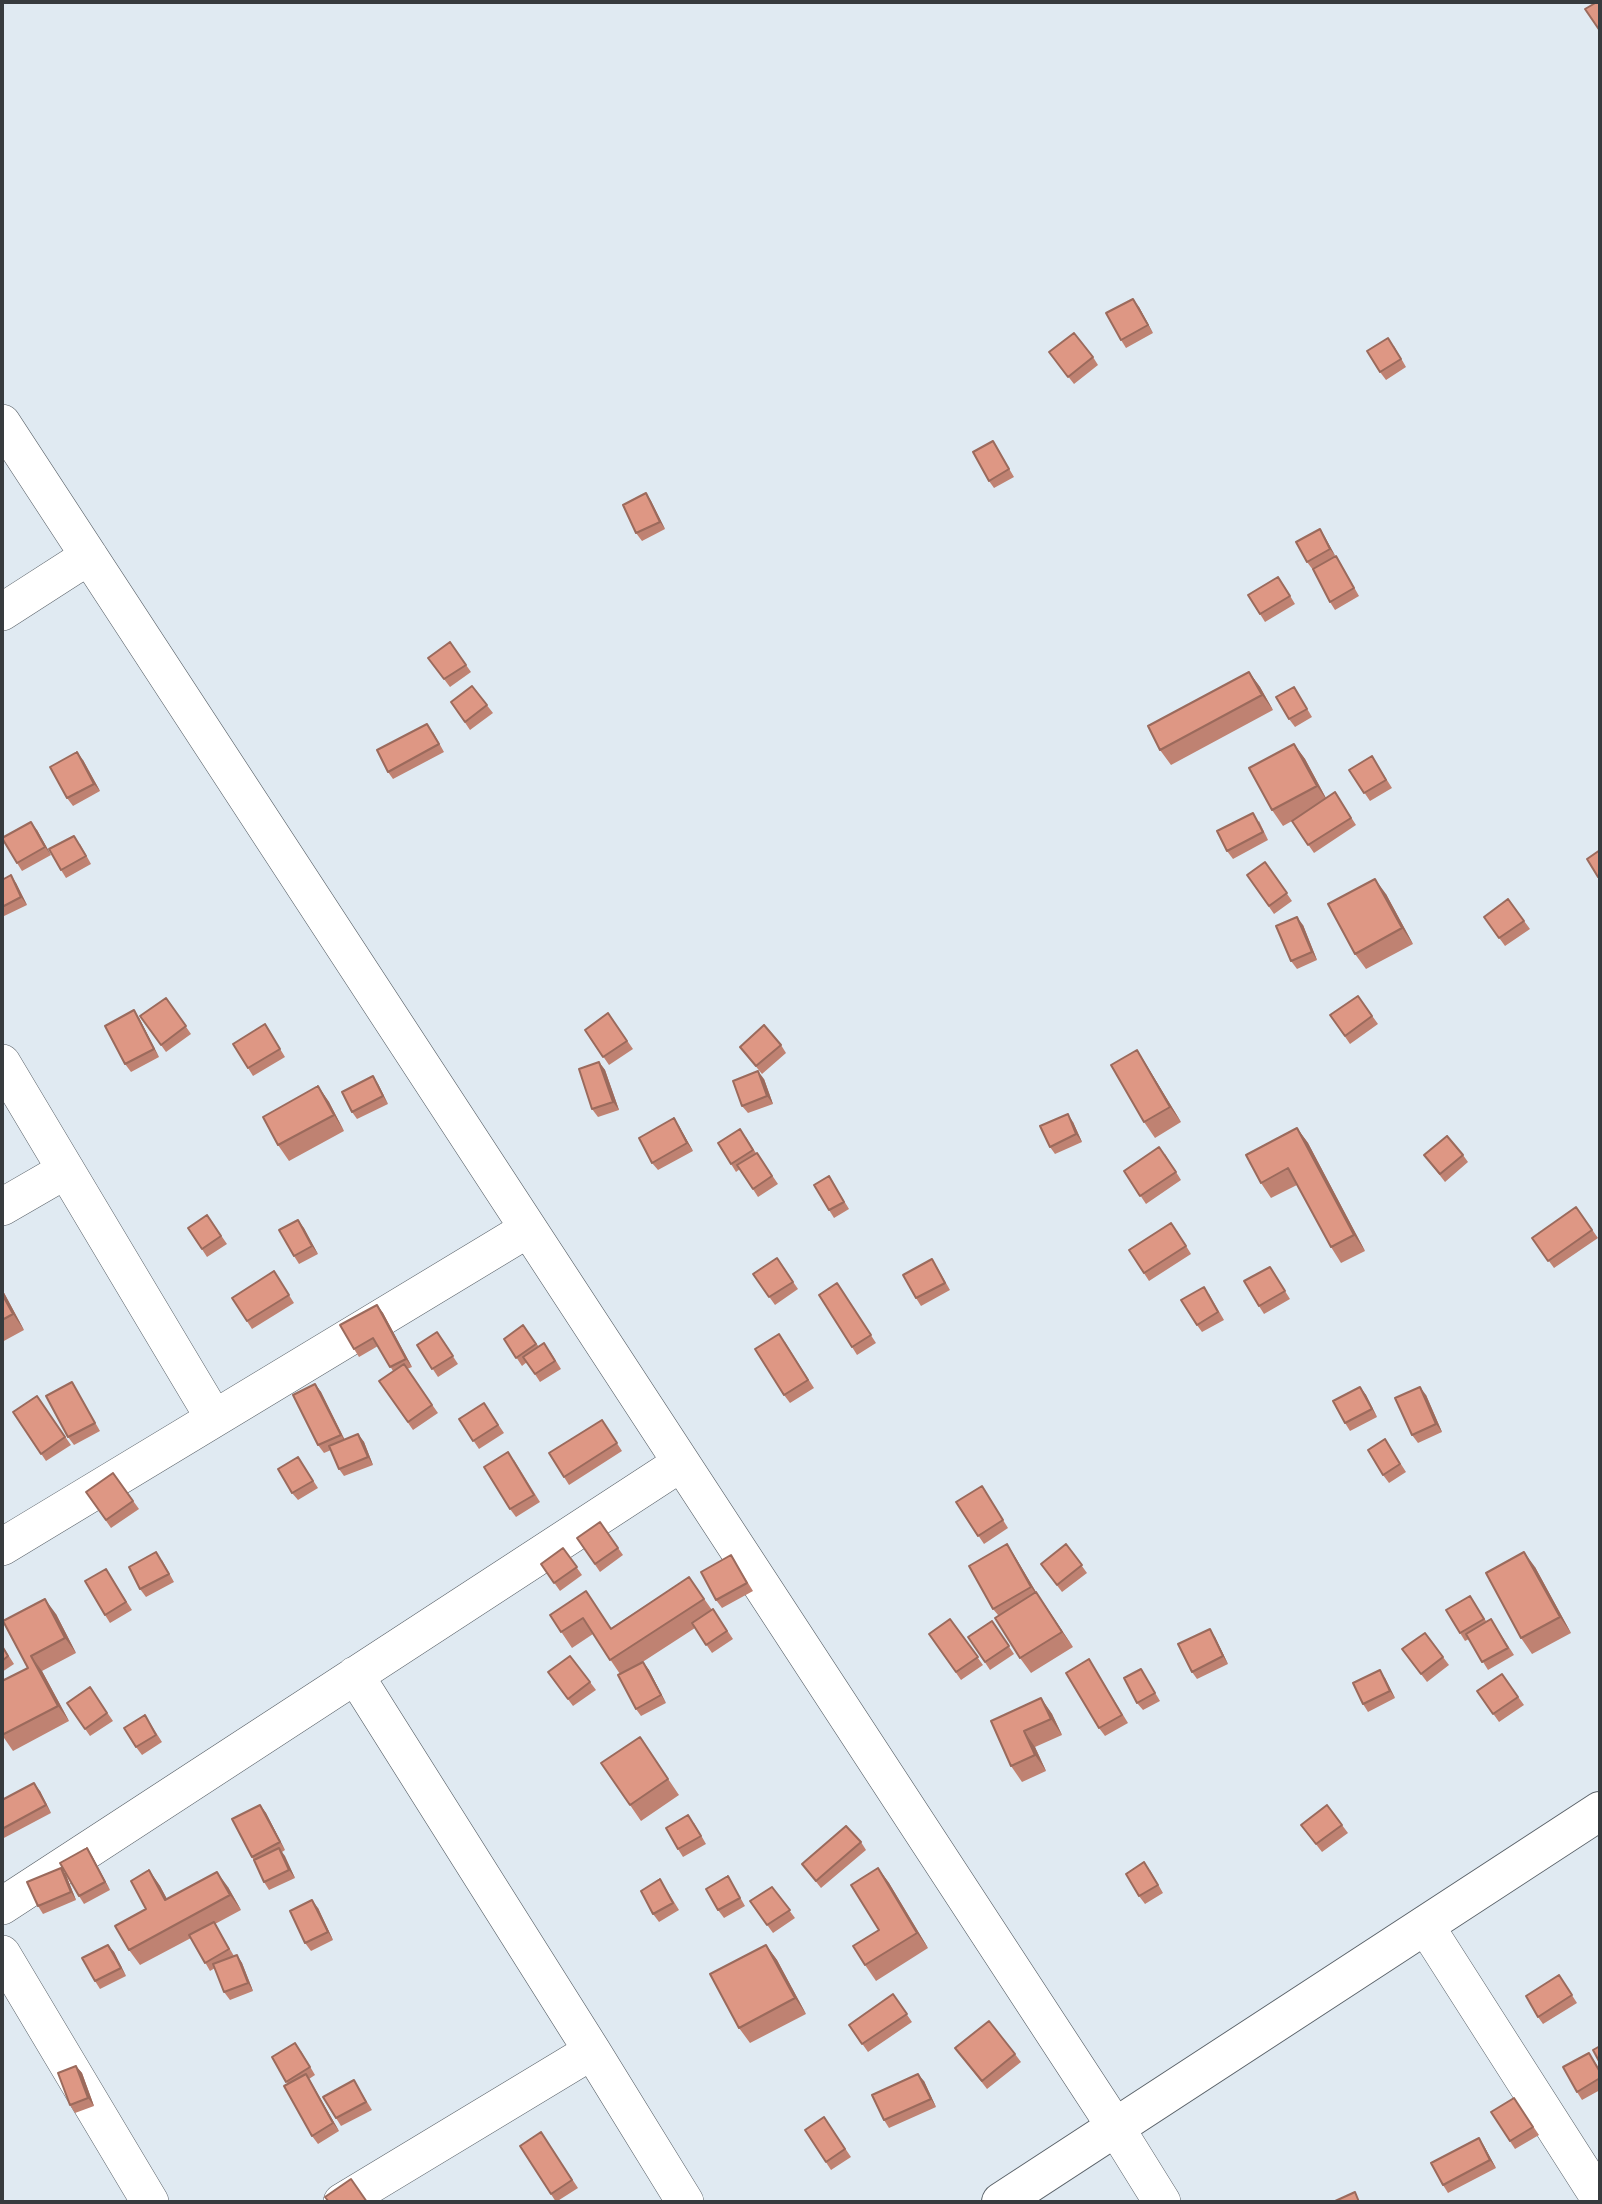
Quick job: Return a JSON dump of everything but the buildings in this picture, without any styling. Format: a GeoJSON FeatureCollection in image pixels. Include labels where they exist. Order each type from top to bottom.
{"type":"FeatureCollection","features":[{"type":"Feature","properties":{"kind":"main road"},"geometry":{"type":"LineString","coordinates":[[1002,2202],[1600,1811]]}},
{"type":"Feature","properties":{"kind":"street"},"geometry":{"type":"LineString","coordinates":[[2,422],[1116,2127],[1162,2202]]}},
{"type":"Feature","properties":{"kind":"street"},"geometry":{"type":"LineString","coordinates":[[2,612],[89,556]]}},
{"type":"Feature","properties":{"kind":"street"},"geometry":{"type":"LineString","coordinates":[[2,1063],[214,1418]]}},
{"type":"Feature","properties":{"kind":"street"},"geometry":{"type":"LineString","coordinates":[[2,1207],[66,1170]]}},
{"type":"Feature","properties":{"kind":"street"},"geometry":{"type":"LineString","coordinates":[[2,1547],[528,1228]]}},
{"type":"Feature","properties":{"kind":"street"},"geometry":{"type":"LineString","coordinates":[[2,1906],[681,1463]]}},
{"type":"Feature","properties":{"kind":"street"},"geometry":{"type":"LineString","coordinates":[[355,1675],[685,2202]]}},
{"type":"Feature","properties":{"kind":"street"},"geometry":{"type":"LineString","coordinates":[[1425,1925],[1600,2199]]}},
{"type":"Feature","properties":{"kind":"street"},"geometry":{"type":"LineString","coordinates":[[2,1954],[150,2202]]}},
{"type":"Feature","properties":{"kind":"street"},"geometry":{"type":"LineString","coordinates":[[342,2202],[592,2051]]}}]}
